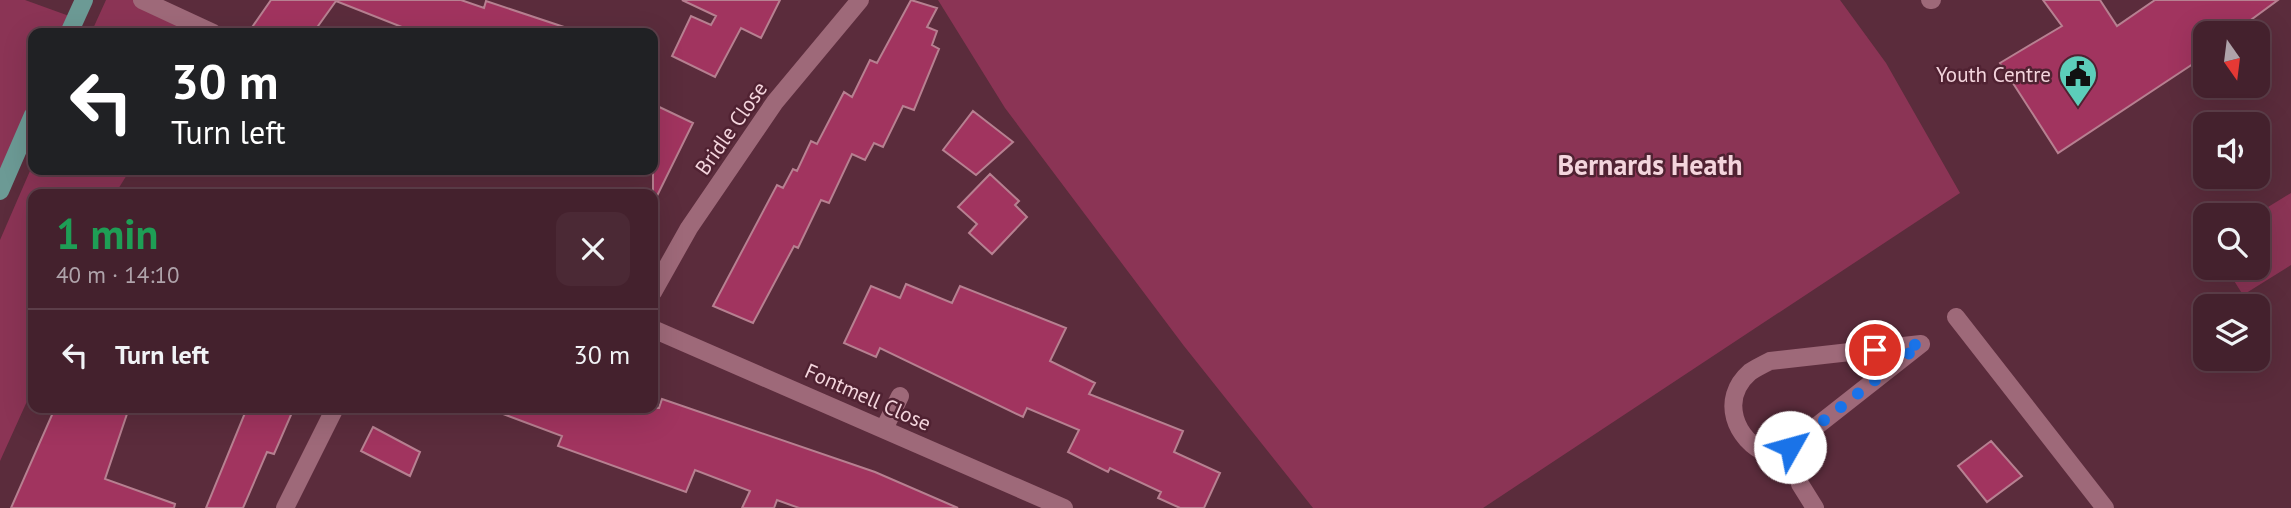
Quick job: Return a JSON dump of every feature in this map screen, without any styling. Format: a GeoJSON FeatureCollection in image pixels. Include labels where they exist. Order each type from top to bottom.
{"type":"FeatureCollection","features":[{"type":"Feature","properties":{"kind":"main road"},"geometry":{"type":"LineString","coordinates":[[71,28],[84,0]]}},
{"type":"Feature","properties":{"kind":"main road"},"geometry":{"type":"LineString","coordinates":[[0,191],[28,127]]}},
{"type":"Feature","properties":{"kind":"street"},"geometry":{"type":"LineString","coordinates":[[142,0],[202,28]]}},
{"type":"Feature","properties":{"kind":"street","name":"Bridle Close"},"geometry":{"type":"LineString","coordinates":[[658,283],[689,228],[775,102],[860,0]]}},
{"type":"Feature","properties":{"kind":"street"},"geometry":{"type":"LineString","coordinates":[[1956,317],[2105,508]]}},
{"type":"Feature","properties":{"kind":"street","name":"Fontmell Close"},"geometry":{"type":"LineString","coordinates":[[658,331],[1064,508]]}},
{"type":"Feature","properties":{"kind":"street"},"geometry":{"type":"LineString","coordinates":[[1921,344],[1790,447],[1768,454],[1749,445],[1738,430],[1733,412],[1736,392],[1749,373],[1770,361],[1921,344]]}},
{"type":"Feature","properties":{"kind":"street"},"geometry":{"type":"LineString","coordinates":[[884,429],[900,396]]}},
{"type":"Feature","properties":{"kind":"street"},"geometry":{"type":"LineString","coordinates":[[285,508],[332,413]]}},
{"type":"Feature","properties":{"kind":"street"},"geometry":{"type":"LineString","coordinates":[[1790,447],[1800,484],[1815,508]]}},
{"type":"Feature","properties":{"kind":"shaded area"},"geometry":{"type":"Polygon","coordinates":[[[0,0],[25,0],[83,21],[80,28],[28,28],[28,139],[0,200],[0,0]]]}},
{"type":"Feature","properties":{"kind":"shaded area"},"geometry":{"type":"Polygon","coordinates":[[[106,0],[139,0],[195,28],[93,28],[106,0]]]}},
{"type":"Feature","properties":{"kind":"shaded area"},"geometry":{"type":"Polygon","coordinates":[[[938,0],[1840,0],[1886,63],[1960,193],[1483,508],[1313,508],[1184,346],[1005,108],[938,0]]]}},
{"type":"Feature","properties":{"kind":"shaded area"},"geometry":{"type":"Polygon","coordinates":[[[28,175],[127,175],[118,189],[28,189],[28,399],[0,461],[0,240],[28,175]]]}},
{"type":"Feature","properties":{"kind":"shaded area"},"geometry":{"type":"Polygon","coordinates":[[[2291,193],[2291,265],[2270,278],[2270,206],[2291,193]]]}},
{"type":"Feature","properties":{"kind":"shaded area"},"geometry":{"type":"Polygon","coordinates":[[[2234,280],[2267,280],[2245,294],[2234,280]]]}},
{"type":"Feature","properties":{"kind":"building"},"geometry":{"type":"Polygon","coordinates":[[[271,0],[461,0],[484,8],[486,1],[567,28],[404,28],[336,1],[317,28],[251,28],[271,0]]]}},
{"type":"Feature","properties":{"kind":"building"},"geometry":{"type":"Polygon","coordinates":[[[682,0],[780,0],[761,38],[741,28],[715,77],[672,56],[691,16],[711,25],[716,16],[682,0]]]}},
{"type":"Feature","properties":{"kind":"building"},"geometry":{"type":"Polygon","coordinates":[[[911,0],[937,8],[927,27],[937,31],[932,45],[939,49],[914,110],[903,106],[883,147],[874,143],[865,160],[852,154],[829,203],[821,200],[798,248],[794,246],[753,323],[713,306],[777,185],[783,188],[793,169],[797,171],[811,141],[817,144],[844,92],[852,97],[870,60],[877,63],[911,0]]]}},
{"type":"Feature","properties":{"kind":"building","name":"Youth Centre"},"geometry":{"type":"Polygon","coordinates":[[[2043,0],[2100,0],[2117,26],[2155,0],[2278,0],[2249,21],[2193,21],[2193,64],[2058,153],[2000,63],[2062,26],[2043,0]]]}},
{"type":"Feature","properties":{"kind":"building"},"geometry":{"type":"Polygon","coordinates":[[[658,106],[693,123],[658,194],[658,189],[653,189],[653,175],[658,175],[658,106]]]}},
{"type":"Feature","properties":{"kind":"building"},"geometry":{"type":"Polygon","coordinates":[[[973,111],[1013,142],[976,175],[943,150],[973,111]]]}},
{"type":"Feature","properties":{"kind":"building"},"geometry":{"type":"Polygon","coordinates":[[[990,174],[1019,201],[1015,205],[1027,217],[992,254],[969,233],[977,224],[958,207],[990,174]]]}},
{"type":"Feature","properties":{"kind":"building"},"geometry":{"type":"Polygon","coordinates":[[[906,284],[952,303],[960,286],[1066,328],[1050,361],[1095,383],[1089,394],[1183,431],[1174,452],[1220,473],[1204,508],[1180,508],[1158,498],[1161,492],[1110,468],[1108,472],[1068,452],[1079,430],[1027,408],[1023,417],[880,348],[876,357],[844,343],[871,286],[900,298],[906,284]]]}},
{"type":"Feature","properties":{"kind":"building"},"geometry":{"type":"Polygon","coordinates":[[[662,399],[875,472],[958,508],[799,508],[777,500],[774,508],[742,508],[750,491],[695,470],[686,492],[558,446],[562,436],[500,413],[658,413],[662,399]]]}},
{"type":"Feature","properties":{"kind":"building"},"geometry":{"type":"Polygon","coordinates":[[[53,413],[127,413],[105,479],[175,504],[174,508],[11,508],[53,413]]]}},
{"type":"Feature","properties":{"kind":"building"},"geometry":{"type":"Polygon","coordinates":[[[245,413],[292,413],[274,454],[267,452],[243,508],[206,508],[245,413]]]}},
{"type":"Feature","properties":{"kind":"building"},"geometry":{"type":"Polygon","coordinates":[[[373,427],[420,452],[410,476],[361,451],[373,427]]]}},
{"type":"Feature","properties":{"kind":"building"},"geometry":{"type":"Polygon","coordinates":[[[1991,441],[2022,476],[1987,502],[1958,466],[1991,441]]]}},
{"type":"Feature","properties":{"kind":"place","name":"Youth Centre"},"geometry":{"type":"Point","coordinates":[2078,108]}},
{"type":"Feature","properties":{"kind":"district","name":"Bernards Heath"},"geometry":{"type":"Point","coordinates":[1650,164]}},
{"type":"Feature","properties":{"kind":"route"},"geometry":{"type":"LineString","coordinates":[[1790,447],[1921,344],[1875,350]]}}]}
